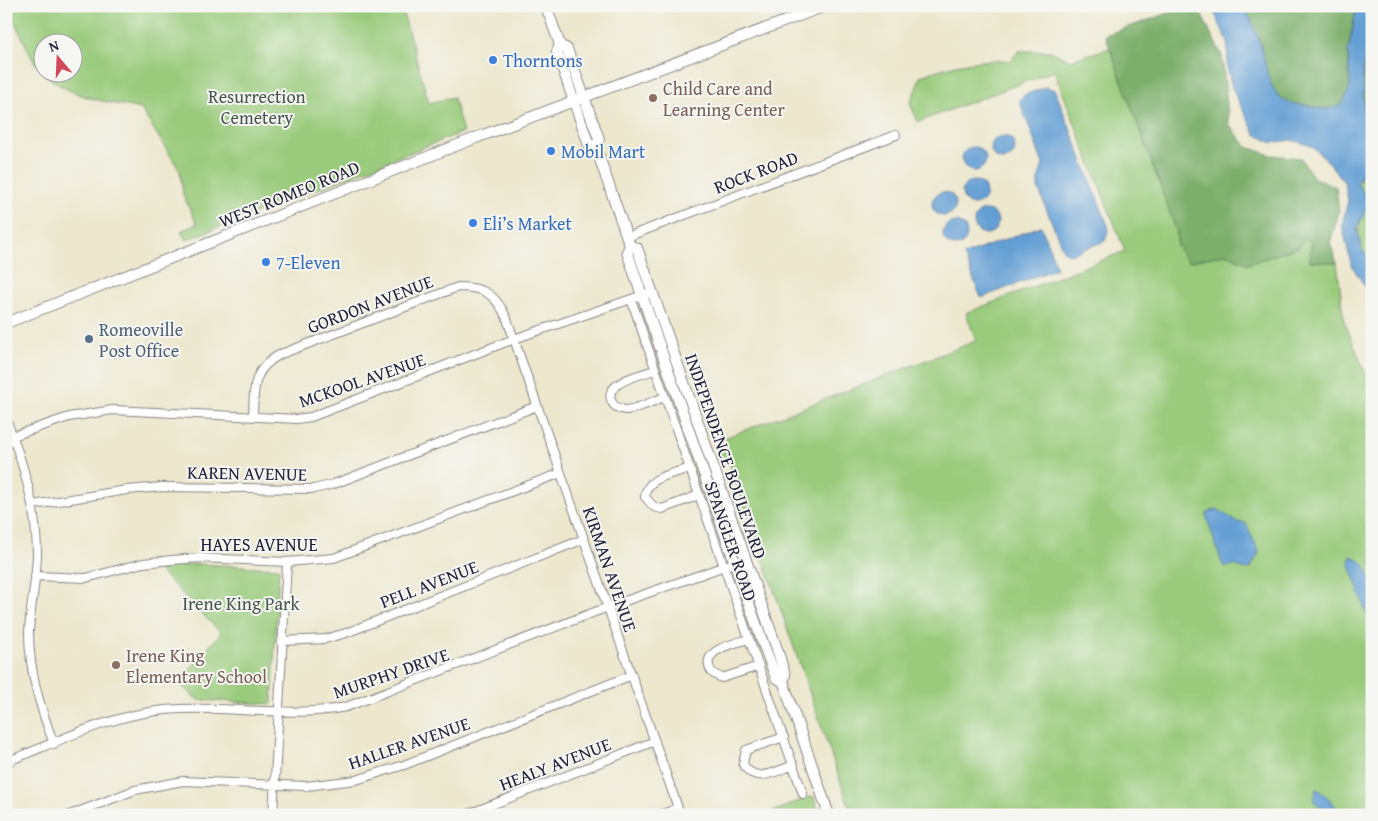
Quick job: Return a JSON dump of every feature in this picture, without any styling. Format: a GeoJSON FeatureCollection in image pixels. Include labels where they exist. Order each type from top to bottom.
{"type":"FeatureCollection","features":[{"type":"Feature","properties":{"kind":"main road","name":"WEST ROMEO ROAD"},"geometry":{"type":"LineString","coordinates":[[6,323],[473,138],[584,98],[825,6]]}},
{"type":"Feature","properties":{"kind":"main road","name":"INDEPENDENCE BOULEVARD"},"geometry":{"type":"LineString","coordinates":[[549,7],[560,45],[557,52],[589,145],[596,148]]}},
{"type":"Feature","properties":{"kind":"main road","name":"INDEPENDENCE BOULEVARD"},"geometry":{"type":"LineString","coordinates":[[560,45],[567,49],[599,139],[596,148],[628,241],[636,248],[647,293],[740,560],[785,675],[783,681],[829,815]]}},
{"type":"Feature","properties":{"kind":"street","name":"ROCK ROAD"},"geometry":{"type":"LineString","coordinates":[[628,241],[896,135]]}},
{"type":"Feature","properties":{"kind":"street","name":"GORDON AVENUE"},"geometry":{"type":"LineString","coordinates":[[253,416],[256,380],[261,369],[273,358],[458,287],[475,287],[491,295],[502,307],[514,340]]}},
{"type":"Feature","properties":{"kind":"street","name":"MCKOOL AVENUE"},"geometry":{"type":"LineString","coordinates":[[13,436],[69,417],[113,410],[297,419],[317,416],[514,340],[647,293]]}},
{"type":"Feature","properties":{"kind":"street","name":"SPANGLER ROAD"},"geometry":{"type":"LineString","coordinates":[[630,299],[804,794]]}},
{"type":"Feature","properties":{"kind":"street","name":"KIRMAN AVENUE"},"geometry":{"type":"LineString","coordinates":[[514,340],[678,808],[660,815]]}},
{"type":"Feature","properties":{"kind":"street"},"geometry":{"type":"LineString","coordinates":[[655,370],[619,382],[613,387],[611,396],[613,404],[620,409],[627,410],[665,397]]}},
{"type":"Feature","properties":{"kind":"street","name":"KAREN AVENUE"},"geometry":{"type":"LineString","coordinates":[[33,505],[144,488],[199,486],[298,491],[319,488],[537,406]]}},
{"type":"Feature","properties":{"kind":"street"},"geometry":{"type":"LineString","coordinates":[[6,419],[28,482],[33,505],[36,553],[29,631],[31,656],[40,706],[54,744]]}},
{"type":"Feature","properties":{"kind":"street"},"geometry":{"type":"LineString","coordinates":[[690,468],[653,480],[645,490],[645,497],[654,507],[662,509],[699,495]]}},
{"type":"Feature","properties":{"kind":"street","name":"HAYES AVENUE"},"geometry":{"type":"LineString","coordinates":[[35,576],[86,578],[143,564],[200,558],[287,562],[320,560],[346,554],[561,473]]}},
{"type":"Feature","properties":{"kind":"street","name":"PELL AVENUE"},"geometry":{"type":"LineString","coordinates":[[282,641],[325,639],[346,633],[584,540]]}},
{"type":"Feature","properties":{"kind":"street","name":"MURPHY DRIVE"},"geometry":{"type":"LineString","coordinates":[[6,762],[109,722],[146,712],[194,709],[278,712],[324,711],[359,703],[608,607],[740,560]]}},
{"type":"Feature","properties":{"kind":"street"},"geometry":{"type":"LineString","coordinates":[[273,815],[287,562]]}},
{"type":"Feature","properties":{"kind":"street"},"geometry":{"type":"LineString","coordinates":[[749,639],[714,652],[710,657],[709,668],[716,676],[722,678],[759,666]]}},
{"type":"Feature","properties":{"kind":"street","name":"HALLER AVENUE"},"geometry":{"type":"LineString","coordinates":[[70,815],[134,790],[168,783],[196,781],[275,785],[323,784],[380,774],[632,675]]}},
{"type":"Feature","properties":{"kind":"street"},"geometry":{"type":"LineString","coordinates":[[784,737],[746,750],[743,764],[749,773],[760,776],[794,765]]}},
{"type":"Feature","properties":{"kind":"street","name":"HEALY AVENUE"},"geometry":{"type":"LineString","coordinates":[[466,815],[655,741]]}},
{"type":"Feature","properties":{"kind":"green space","name":"Resurrection Cemetery"},"geometry":{"type":"Polygon","coordinates":[[[7,6],[401,6],[429,103],[453,97],[463,132],[186,240],[181,231],[197,224],[183,195],[180,171],[141,109],[77,94],[54,82],[82,82],[82,32],[32,32],[32,58],[7,6]]]}},
{"type":"Feature","properties":{"kind":"green space"},"geometry":{"type":"Polygon","coordinates":[[[1189,6],[1197,6],[1222,56],[1229,124],[1247,147],[1271,155],[1301,158],[1314,178],[1336,187],[1339,212],[1330,243],[1337,263],[1310,261],[1311,242],[1305,237],[1299,247],[1248,264],[1226,254],[1188,262],[1177,246],[1177,232],[1105,35],[1189,6]]]}},
{"type":"Feature","properties":{"kind":"green space"},"geometry":{"type":"Polygon","coordinates":[[[1244,6],[1357,6],[1348,55],[1350,90],[1344,102],[1334,107],[1322,108],[1283,100],[1271,84],[1244,6]]]}},
{"type":"Feature","properties":{"kind":"green space"},"geometry":{"type":"Polygon","coordinates":[[[1372,18],[1372,124],[1366,117],[1362,90],[1367,41],[1372,18]]]}},
{"type":"Feature","properties":{"kind":"green space"},"geometry":{"type":"Polygon","coordinates":[[[1110,48],[1177,232],[1177,246],[1226,254],[1248,264],[1305,237],[1312,242],[1310,261],[1337,263],[1344,321],[1372,389],[1372,742],[1369,744],[1372,752],[1372,815],[852,815],[729,461],[720,464],[714,442],[976,341],[966,313],[1125,251],[1054,71],[918,122],[910,103],[921,76],[943,69],[965,63],[998,60],[1010,61],[1019,51],[1050,51],[1070,60],[1110,48]]]}},
{"type":"Feature","properties":{"kind":"green space"},"geometry":{"type":"Polygon","coordinates":[[[1372,168],[1372,262],[1365,255],[1359,239],[1360,222],[1368,197],[1358,186],[1362,173],[1372,168]]]}},
{"type":"Feature","properties":{"kind":"green space","name":"Irene King Park"},"geometry":{"type":"Polygon","coordinates":[[[198,564],[279,568],[272,704],[198,700],[178,683],[221,633],[156,567],[198,564]]]}},
{"type":"Feature","properties":{"kind":"green space"},"geometry":{"type":"Polygon","coordinates":[[[809,797],[814,797],[819,815],[764,815],[809,797]]]}},
{"type":"Feature","properties":{"kind":"water"},"geometry":{"type":"Polygon","coordinates":[[[1211,6],[1244,6],[1258,36],[1269,80],[1276,92],[1290,103],[1326,109],[1342,104],[1350,88],[1348,52],[1357,6],[1372,6],[1370,36],[1363,72],[1364,114],[1372,124],[1372,168],[1362,173],[1357,183],[1370,202],[1357,228],[1362,250],[1372,262],[1372,298],[1351,264],[1342,225],[1348,200],[1344,182],[1324,157],[1311,146],[1291,140],[1272,143],[1255,134],[1232,88],[1227,67],[1228,42],[1211,6]]]}},
{"type":"Feature","properties":{"kind":"water"},"geometry":{"type":"Polygon","coordinates":[[[1046,87],[1055,90],[1109,228],[1105,241],[1071,254],[1066,253],[1062,248],[1038,188],[1038,180],[1043,164],[1019,100],[1024,95],[1046,87]]]}},
{"type":"Feature","properties":{"kind":"water"},"geometry":{"type":"Polygon","coordinates":[[[1003,136],[1011,140],[1015,148],[1011,156],[1003,160],[995,156],[991,148],[995,140],[1003,136]]]}},
{"type":"Feature","properties":{"kind":"water"},"geometry":{"type":"Polygon","coordinates":[[[974,147],[982,151],[986,159],[982,167],[974,171],[966,167],[962,159],[966,151],[974,147]]]}},
{"type":"Feature","properties":{"kind":"water"},"geometry":{"type":"Polygon","coordinates":[[[974,181],[982,185],[986,193],[982,201],[974,205],[966,201],[962,193],[966,185],[974,181]]]}},
{"type":"Feature","properties":{"kind":"water"},"geometry":{"type":"Polygon","coordinates":[[[944,192],[952,196],[956,204],[952,212],[944,216],[936,212],[932,204],[936,196],[944,192]]]}},
{"type":"Feature","properties":{"kind":"water"},"geometry":{"type":"Polygon","coordinates":[[[986,210],[994,214],[998,222],[994,230],[986,234],[978,230],[974,222],[978,214],[986,210]]]}},
{"type":"Feature","properties":{"kind":"water"},"geometry":{"type":"Polygon","coordinates":[[[955,222],[963,226],[967,234],[963,242],[955,246],[947,242],[943,234],[947,226],[955,222]]]}},
{"type":"Feature","properties":{"kind":"water"},"geometry":{"type":"Polygon","coordinates":[[[1041,226],[1057,268],[981,298],[964,255],[1041,226]]]}},
{"type":"Feature","properties":{"kind":"water"},"geometry":{"type":"Polygon","coordinates":[[[1217,509],[1237,522],[1246,523],[1259,552],[1251,568],[1245,570],[1234,565],[1226,567],[1222,564],[1206,515],[1208,512],[1217,509]]]}},
{"type":"Feature","properties":{"kind":"water"},"geometry":{"type":"Polygon","coordinates":[[[1351,556],[1360,560],[1370,577],[1372,587],[1372,629],[1349,562],[1351,556]]]}},
{"type":"Feature","properties":{"kind":"water"},"geometry":{"type":"Polygon","coordinates":[[[1316,789],[1321,791],[1344,815],[1327,812],[1320,807],[1314,800],[1316,789]]]}},
{"type":"Feature","properties":{"kind":"place","name":"Thorntons"},"geometry":{"type":"Point","coordinates":[493,60]}},
{"type":"Feature","properties":{"kind":"place","name":"Child Care and Learning Center"},"geometry":{"type":"Point","coordinates":[653,98]}},
{"type":"Feature","properties":{"kind":"place","name":"Mobil Mart"},"geometry":{"type":"Point","coordinates":[551,151]}},
{"type":"Feature","properties":{"kind":"place","name":"Eli’s Market"},"geometry":{"type":"Point","coordinates":[473,223]}},
{"type":"Feature","properties":{"kind":"place","name":"7-Eleven"},"geometry":{"type":"Point","coordinates":[266,262]}},
{"type":"Feature","properties":{"kind":"place","name":"Romeoville Post Office"},"geometry":{"type":"Point","coordinates":[89,339]}},
{"type":"Feature","properties":{"kind":"place","name":"Irene King Elementary School"},"geometry":{"type":"Point","coordinates":[116,665]}}]}
